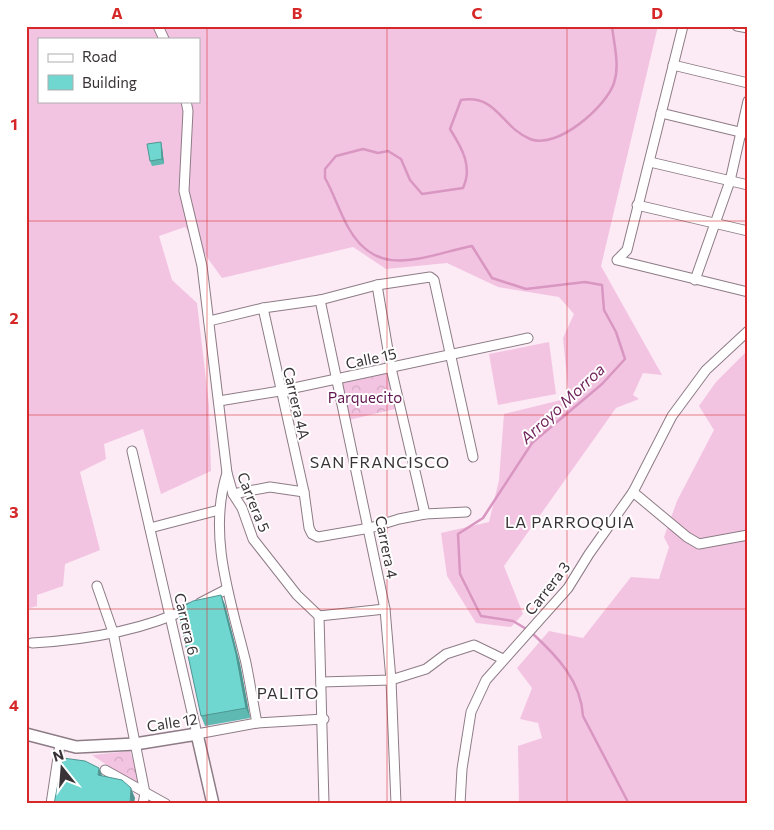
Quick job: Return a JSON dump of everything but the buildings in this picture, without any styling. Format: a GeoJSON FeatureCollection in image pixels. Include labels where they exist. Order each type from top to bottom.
{"type":"FeatureCollection","features":[{"type":"Feature","properties":{"kind":"street"},"geometry":{"type":"LineString","coordinates":[[158,26],[164,38]]}},
{"type":"Feature","properties":{"kind":"street"},"geometry":{"type":"LineString","coordinates":[[683,26],[627,250],[617,260],[748,292]]}},
{"type":"Feature","properties":{"kind":"street"},"geometry":{"type":"LineString","coordinates":[[737,26],[748,28]]}},
{"type":"Feature","properties":{"kind":"street"},"geometry":{"type":"LineString","coordinates":[[673,65],[748,83]]}},
{"type":"Feature","properties":{"kind":"street"},"geometry":{"type":"LineString","coordinates":[[695,280],[730,181],[744,133],[748,101]]}},
{"type":"Feature","properties":{"kind":"street","name":"Carrera 5"},"geometry":{"type":"LineString","coordinates":[[186,102],[188,111],[184,191],[202,266],[219,401],[220,428],[227,473],[233,494],[242,508],[253,538],[297,595],[319,616]]}},
{"type":"Feature","properties":{"kind":"street"},"geometry":{"type":"LineString","coordinates":[[661,113],[744,133]]}},
{"type":"Feature","properties":{"kind":"street"},"geometry":{"type":"LineString","coordinates":[[650,162],[748,185]]}},
{"type":"Feature","properties":{"kind":"street"},"geometry":{"type":"LineString","coordinates":[[637,205],[748,231]]}},
{"type":"Feature","properties":{"kind":"street"},"geometry":{"type":"LineString","coordinates":[[209,321],[263,308],[320,300],[377,285],[430,277],[434,280],[473,457]]}},
{"type":"Feature","properties":{"kind":"street"},"geometry":{"type":"LineString","coordinates":[[377,285],[391,368],[425,514]]}},
{"type":"Feature","properties":{"kind":"street","name":"Carrera 4"},"geometry":{"type":"LineString","coordinates":[[320,300],[335,380],[370,528],[385,609],[391,680],[396,804]]}},
{"type":"Feature","properties":{"kind":"street","name":"Carrera 4A"},"geometry":{"type":"LineString","coordinates":[[263,308],[304,492],[309,528],[312,534],[318,537],[370,528]]}},
{"type":"Feature","properties":{"kind":"street","name":"Carrera 3"},"geometry":{"type":"LineString","coordinates":[[460,804],[462,769],[471,712],[486,680],[503,658],[524,638],[568,588],[634,492],[672,416],[706,370],[748,331]]}},
{"type":"Feature","properties":{"kind":"street","name":"Calle 15"},"geometry":{"type":"LineString","coordinates":[[219,401],[335,380],[528,338]]}},
{"type":"Feature","properties":{"kind":"street","name":"Carrera 6"},"geometry":{"type":"LineString","coordinates":[[132,450],[213,804]]}},
{"type":"Feature","properties":{"kind":"street"},"geometry":{"type":"LineString","coordinates":[[227,473],[219,510],[227,590],[246,662],[257,723]]}},
{"type":"Feature","properties":{"kind":"street"},"geometry":{"type":"LineString","coordinates":[[233,494],[270,487],[304,492]]}},
{"type":"Feature","properties":{"kind":"street"},"geometry":{"type":"LineString","coordinates":[[634,492],[687,537],[699,544],[748,535]]}},
{"type":"Feature","properties":{"kind":"street"},"geometry":{"type":"LineString","coordinates":[[150,528],[219,510]]}},
{"type":"Feature","properties":{"kind":"street"},"geometry":{"type":"LineString","coordinates":[[370,528],[398,518],[425,514],[466,512]]}},
{"type":"Feature","properties":{"kind":"street"},"geometry":{"type":"LineString","coordinates":[[97,586],[113,632],[144,793],[143,804]]}},
{"type":"Feature","properties":{"kind":"street"},"geometry":{"type":"LineString","coordinates":[[32,643],[113,632],[170,618],[227,590]]}},
{"type":"Feature","properties":{"kind":"street"},"geometry":{"type":"LineString","coordinates":[[324,804],[324,719],[319,616],[385,609]]}},
{"type":"Feature","properties":{"kind":"street"},"geometry":{"type":"LineString","coordinates":[[321,682],[391,680],[426,669],[446,654],[474,645],[503,658]]}},
{"type":"Feature","properties":{"kind":"street","name":"Calle 12"},"geometry":{"type":"LineString","coordinates":[[26,734],[76,747],[135,744],[257,723],[324,719]]}},
{"type":"Feature","properties":{"kind":"street"},"geometry":{"type":"LineString","coordinates":[[51,804],[60,744]]}},
{"type":"Feature","properties":{"kind":"street"},"geometry":{"type":"LineString","coordinates":[[105,770],[166,804]]}},
{"type":"Feature","properties":{"kind":"green space"},"geometry":{"type":"Polygon","coordinates":[[[26,26],[658,26],[601,266],[662,375],[643,373],[633,395],[639,399],[616,408],[504,566],[523,614],[511,627],[476,623],[447,576],[441,533],[489,522],[499,480],[504,414],[569,398],[563,338],[574,314],[559,297],[498,287],[447,263],[386,269],[353,247],[222,278],[185,227],[159,236],[172,280],[197,303],[209,405],[211,471],[161,494],[143,429],[104,444],[106,459],[80,472],[100,550],[65,564],[63,586],[37,595],[37,606],[26,609],[26,26]]]}},
{"type":"Feature","properties":{"kind":"green space"},"geometry":{"type":"Polygon","coordinates":[[[549,342],[556,394],[498,405],[489,354],[549,342]]]}},
{"type":"Feature","properties":{"kind":"green space"},"geometry":{"type":"Polygon","coordinates":[[[748,350],[748,804],[519,804],[518,746],[542,738],[538,723],[520,719],[532,688],[517,668],[549,631],[583,638],[631,577],[659,579],[669,547],[664,537],[677,501],[714,430],[699,406],[716,382],[748,350]]]}},
{"type":"Feature","properties":{"kind":"green space","name":"Parquecito"},"geometry":{"type":"Polygon","coordinates":[[[391,372],[399,408],[349,420],[340,383],[391,372]]]}},
{"type":"Feature","properties":{"kind":"green space"},"geometry":{"type":"Polygon","coordinates":[[[130,751],[141,785],[137,785],[92,755],[130,751]]]}},
{"type":"Feature","properties":{"kind":"waterway","name":"Arroyo Morroa"},"geometry":{"type":"LineString","coordinates":[[528,630],[513,621],[481,616],[460,574],[458,534],[483,518],[532,443],[602,384],[625,359],[616,332],[604,310],[602,285],[585,282],[526,289],[492,278],[472,246],[404,260],[388,260],[373,254],[360,244],[348,227],[325,178],[325,169],[336,156],[363,149],[378,153],[388,151],[401,159],[410,180],[422,194],[463,188],[467,173],[465,158],[450,129],[461,100],[473,99],[483,102],[520,134],[530,139],[541,141],[566,132],[591,114],[609,93],[614,83],[617,62],[612,26]]}},
{"type":"Feature","properties":{"kind":"waterway","name":"Arroyo Morroa"},"geometry":{"type":"LineString","coordinates":[[532,633],[559,660],[573,680],[578,691],[583,716],[629,804]]}},
{"type":"Feature","properties":{"kind":"district","name":"SAN FRANCISCO"},"geometry":{"type":"Point","coordinates":[380,461]}},
{"type":"Feature","properties":{"kind":"district","name":"LA PARROQUIA"},"geometry":{"type":"Point","coordinates":[570,521]}},
{"type":"Feature","properties":{"kind":"district","name":"PALITO"},"geometry":{"type":"Point","coordinates":[288,692]}}]}
